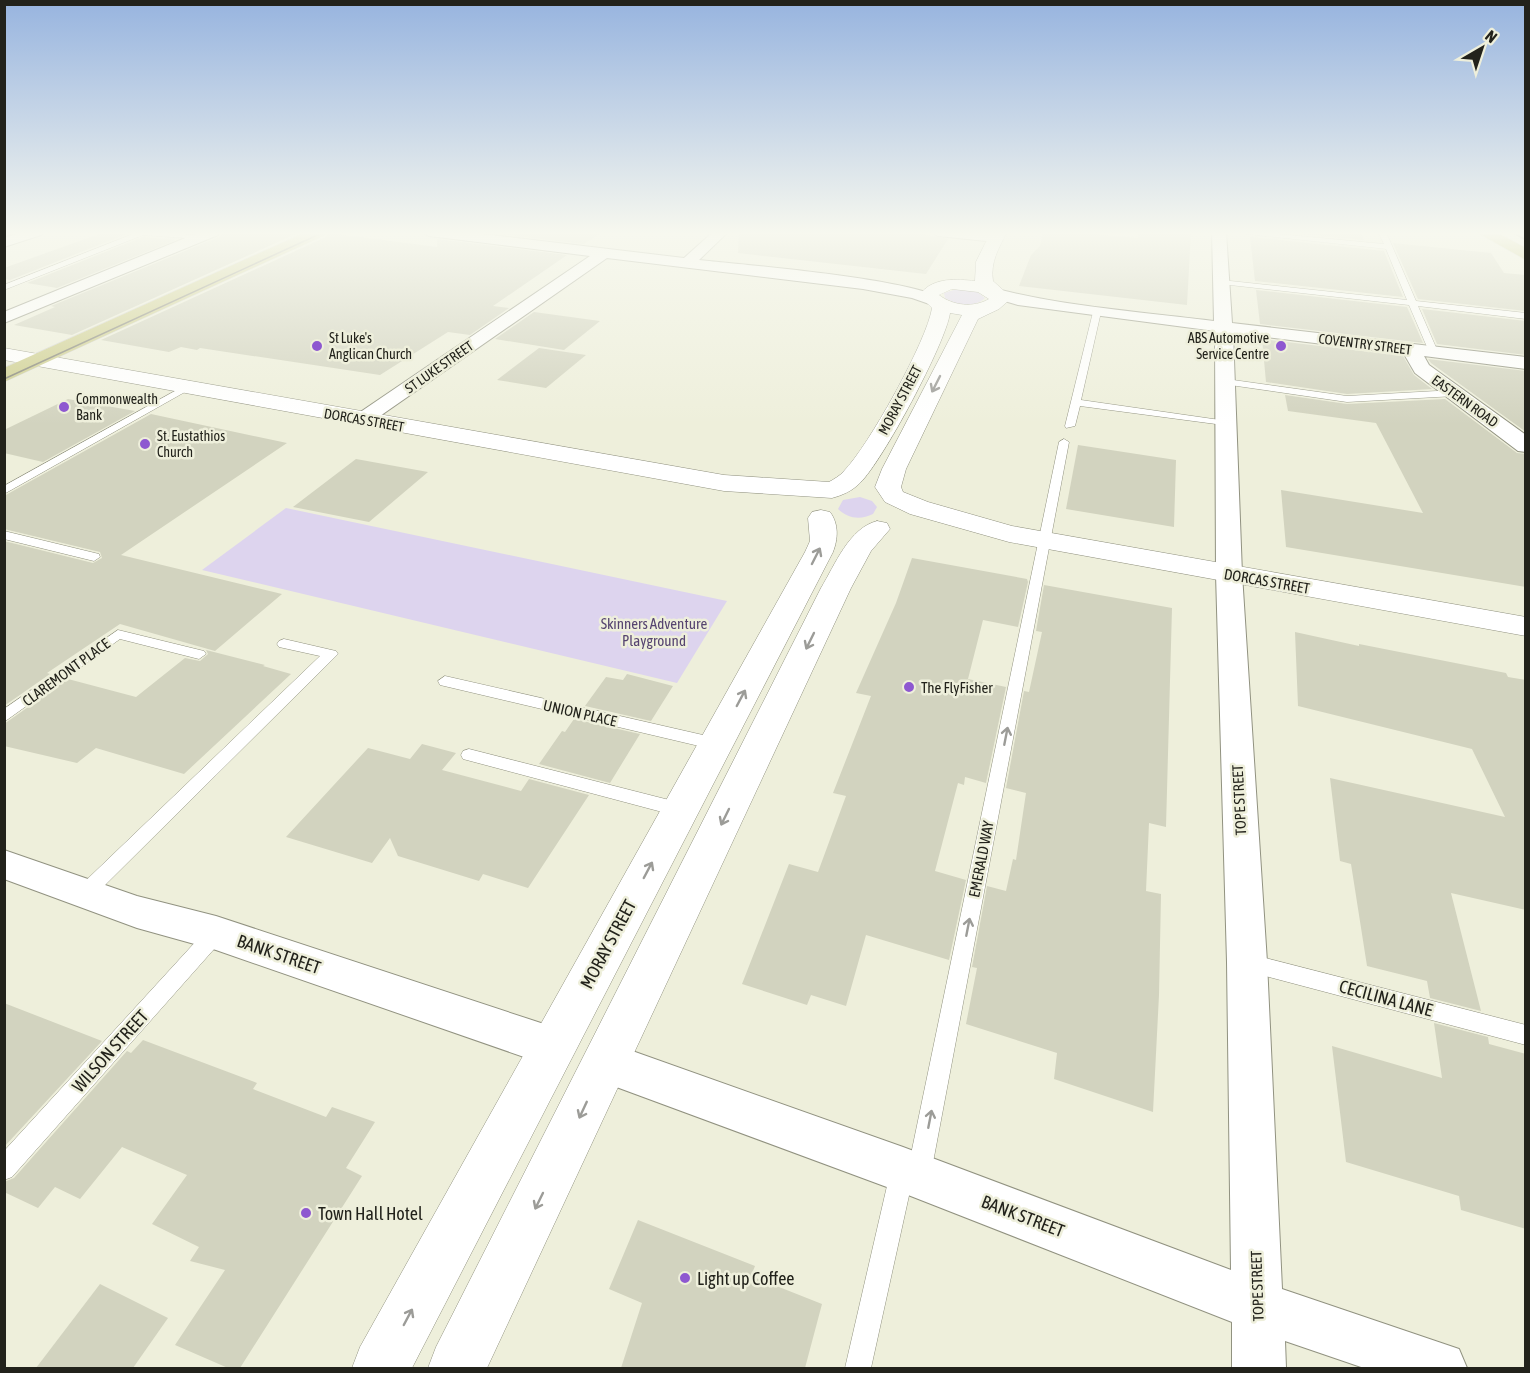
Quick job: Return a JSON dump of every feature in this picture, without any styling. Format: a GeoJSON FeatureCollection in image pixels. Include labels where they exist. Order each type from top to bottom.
{"type":"FeatureCollection","features":[{"type":"Feature","properties":{"kind":"main road"},"geometry":{"type":"LineString","coordinates":[[4,376],[179,296]]}},
{"type":"Feature","properties":{"kind":"street"},"geometry":{"type":"LineString","coordinates":[[4,318],[57,296]]}},
{"type":"Feature","properties":{"kind":"street","name":"ST LUKE STREET"},"geometry":{"type":"LineString","coordinates":[[363,419],[541,296]]}},
{"type":"Feature","properties":{"kind":"street","name":"MORAY STREET"},"geometry":{"type":"LineString","coordinates":[[381,1368],[823,544],[817,501],[856,473],[880,438],[933,338],[943,313],[940,296]]}},
{"type":"Feature","properties":{"kind":"street"},"geometry":{"type":"LineString","coordinates":[[942,296],[956,308],[990,300]]}},
{"type":"Feature","properties":{"kind":"street"},"geometry":{"type":"LineString","coordinates":[[985,296],[990,300]]}},
{"type":"Feature","properties":{"kind":"street"},"geometry":{"type":"LineString","coordinates":[[989,296],[990,300]]}},
{"type":"Feature","properties":{"kind":"street","name":"TOPE STREET"},"geometry":{"type":"LineString","coordinates":[[1222,296],[1226,382],[1229,574],[1247,962],[1259,1368]]}},
{"type":"Feature","properties":{"kind":"street","name":"MORAY STREET"},"geometry":{"type":"LineString","coordinates":[[880,529],[899,517],[901,506],[888,489],[889,481],[907,441],[969,318],[990,300]]}},
{"type":"Feature","properties":{"kind":"street","name":"COVENTRY STREET"},"geometry":{"type":"LineString","coordinates":[[990,300],[1017,305],[1097,312],[1526,363]]}},
{"type":"Feature","properties":{"kind":"street","name":"EASTERN ROAD"},"geometry":{"type":"LineString","coordinates":[[1411,350],[1422,369],[1526,446]]}},
{"type":"Feature","properties":{"kind":"street","name":"DORCAS STREET"},"geometry":{"type":"LineString","coordinates":[[4,354],[724,483],[834,489],[862,486],[878,489],[919,508],[1009,534],[1526,627]]}},
{"type":"Feature","properties":{"kind":"street","name":"DORCAS STREET"},"geometry":{"type":"LineString","coordinates":[[724,483],[820,517],[841,528],[859,531],[907,526],[1009,534]]}},
{"type":"Feature","properties":{"kind":"street"},"geometry":{"type":"LineString","coordinates":[[457,1368],[836,588],[859,546],[880,529]]}},
{"type":"Feature","properties":{"kind":"street","name":"BANK STREET"},"geometry":{"type":"LineString","coordinates":[[4,864],[137,912],[216,933],[553,1047]]}},
{"type":"Feature","properties":{"kind":"street","name":"BANK STREET"},"geometry":{"type":"LineString","coordinates":[[607,1063],[911,1173],[1257,1306],[1440,1368]]}},
{"type":"Feature","properties":{"kind":"lane"},"geometry":{"type":"LineString","coordinates":[[1343,296],[1526,316]]}},
{"type":"Feature","properties":{"kind":"lane"},"geometry":{"type":"LineString","coordinates":[[1409,296],[1433,352]]}},
{"type":"Feature","properties":{"kind":"lane"},"geometry":{"type":"LineString","coordinates":[[1070,426],[1097,312]]}},
{"type":"Feature","properties":{"kind":"lane"},"geometry":{"type":"LineString","coordinates":[[1226,382],[1347,399],[1455,393]]}},
{"type":"Feature","properties":{"kind":"lane"},"geometry":{"type":"LineString","coordinates":[[4,491],[187,388]]}},
{"type":"Feature","properties":{"kind":"lane"},"geometry":{"type":"LineString","coordinates":[[1076,402],[1227,424]]}},
{"type":"Feature","properties":{"kind":"lane","name":"EMERALD WAY"},"geometry":{"type":"LineString","coordinates":[[858,1368],[911,1173],[1065,442]]}},
{"type":"Feature","properties":{"kind":"lane"},"geometry":{"type":"LineString","coordinates":[[4,536],[94,557]]}},
{"type":"Feature","properties":{"kind":"lane","name":"CLAREMONT PLACE"},"geometry":{"type":"LineString","coordinates":[[4,717],[118,634],[199,654]]}},
{"type":"Feature","properties":{"kind":"lane"},"geometry":{"type":"LineString","coordinates":[[85,893],[331,654],[284,644]]}},
{"type":"Feature","properties":{"kind":"lane","name":"UNION PLACE"},"geometry":{"type":"LineString","coordinates":[[445,681],[716,744]]}},
{"type":"Feature","properties":{"kind":"lane"},"geometry":{"type":"LineString","coordinates":[[469,755],[681,810]]}},
{"type":"Feature","properties":{"kind":"lane","name":"WILSON STREET"},"geometry":{"type":"LineString","coordinates":[[4,1169],[216,933]]}},
{"type":"Feature","properties":{"kind":"lane","name":"CECILINA LANE"},"geometry":{"type":"LineString","coordinates":[[1247,962],[1526,1035]]}},
{"type":"Feature","properties":{"kind":"green space"},"geometry":{"type":"Polygon","coordinates":[[[945,296],[983,296],[985,298],[976,303],[965,304],[945,296]]]}},
{"type":"Feature","properties":{"kind":"green space"},"geometry":{"type":"Polygon","coordinates":[[[860,497],[872,501],[877,507],[873,514],[855,518],[838,509],[843,500],[860,497]]]}},
{"type":"Feature","properties":{"kind":"green space","name":"Skinners Adventure Playground"},"geometry":{"type":"Polygon","coordinates":[[[286,508],[727,601],[677,683],[202,570],[286,508]]]}},
{"type":"Feature","properties":{"kind":"building"},"geometry":{"type":"Polygon","coordinates":[[[75,296],[158,296],[72,335],[14,325],[55,307],[51,306],[75,296]]]}},
{"type":"Feature","properties":{"kind":"building"},"geometry":{"type":"Polygon","coordinates":[[[197,296],[507,296],[493,306],[509,308],[470,335],[448,332],[380,375],[200,348],[197,350],[181,347],[169,352],[101,340],[197,296]]]}},
{"type":"Feature","properties":{"kind":"building"},"geometry":{"type":"Polygon","coordinates":[[[1108,296],[1187,296],[1187,305],[1108,296]]]}},
{"type":"Feature","properties":{"kind":"building"},"geometry":{"type":"Polygon","coordinates":[[[1257,296],[1310,296],[1407,307],[1423,343],[1260,324],[1257,296]]]}},
{"type":"Feature","properties":{"kind":"building"},"geometry":{"type":"Polygon","coordinates":[[[1417,296],[1526,296],[1526,311],[1418,299],[1417,296]]]}},
{"type":"Feature","properties":{"kind":"building"},"geometry":{"type":"Polygon","coordinates":[[[1422,309],[1526,321],[1526,355],[1437,344],[1422,309]]]}},
{"type":"Feature","properties":{"kind":"building"},"geometry":{"type":"Polygon","coordinates":[[[534,312],[600,321],[564,350],[495,339],[534,312]]]}},
{"type":"Feature","properties":{"kind":"building"},"geometry":{"type":"Polygon","coordinates":[[[1262,339],[1403,356],[1414,375],[1432,389],[1347,394],[1266,382],[1262,339]]]}},
{"type":"Feature","properties":{"kind":"building"},"geometry":{"type":"Polygon","coordinates":[[[539,348],[586,355],[546,388],[497,380],[539,348]]]}},
{"type":"Feature","properties":{"kind":"building"},"geometry":{"type":"Polygon","coordinates":[[[1428,359],[1526,371],[1526,432],[1431,363],[1428,359]]]}},
{"type":"Feature","properties":{"kind":"building"},"geometry":{"type":"Polygon","coordinates":[[[1285,395],[1347,404],[1445,399],[1517,453],[1526,454],[1526,587],[1286,547],[1281,490],[1423,513],[1376,423],[1288,411],[1285,395]]]}},
{"type":"Feature","properties":{"kind":"building"},"geometry":{"type":"Polygon","coordinates":[[[68,399],[135,411],[43,462],[4,453],[4,430],[68,399]]]}},
{"type":"Feature","properties":{"kind":"building"},"geometry":{"type":"Polygon","coordinates":[[[151,414],[287,443],[121,555],[282,594],[215,651],[120,624],[47,673],[50,674],[4,706],[4,541],[93,563],[102,558],[100,552],[4,529],[4,496],[151,414]]]}},
{"type":"Feature","properties":{"kind":"building"},"geometry":{"type":"Polygon","coordinates":[[[1078,445],[1176,460],[1174,527],[1066,509],[1078,445]]]}},
{"type":"Feature","properties":{"kind":"building"},"geometry":{"type":"Polygon","coordinates":[[[356,459],[428,472],[369,522],[293,507],[356,459]]]}},
{"type":"Feature","properties":{"kind":"building"},"geometry":{"type":"Polygon","coordinates":[[[912,558],[1027,579],[1028,582],[1018,627],[983,620],[968,679],[1006,687],[986,783],[965,777],[964,785],[958,783],[935,871],[966,880],[949,960],[866,935],[846,1006],[811,995],[807,1005],[742,984],[789,864],[818,872],[846,796],[833,793],[871,696],[856,693],[896,603],[912,558]]]}},
{"type":"Feature","properties":{"kind":"building"},"geometry":{"type":"Polygon","coordinates":[[[1044,585],[1172,608],[1166,827],[1149,823],[1146,891],[1161,894],[1153,1112],[1054,1079],[1057,1053],[966,1024],[977,968],[972,967],[987,886],[1006,891],[1013,859],[1016,860],[1026,793],[1006,788],[1024,691],[1029,692],[1042,632],[1036,631],[1044,585]]]}},
{"type":"Feature","properties":{"kind":"building"},"geometry":{"type":"Polygon","coordinates":[[[1295,632],[1506,673],[1508,677],[1526,680],[1526,910],[1451,893],[1481,1011],[1430,998],[1427,981],[1367,966],[1351,864],[1340,861],[1330,778],[1505,817],[1472,749],[1298,706],[1295,632]]]}},
{"type":"Feature","properties":{"kind":"building"},"geometry":{"type":"Polygon","coordinates":[[[206,650],[291,674],[184,774],[96,748],[77,763],[4,746],[4,724],[68,679],[136,697],[185,658],[200,661],[208,654],[206,650]]]}},
{"type":"Feature","properties":{"kind":"building"},"geometry":{"type":"Polygon","coordinates":[[[627,674],[673,686],[651,721],[585,706],[606,677],[623,680],[627,674]]]}},
{"type":"Feature","properties":{"kind":"building"},"geometry":{"type":"Polygon","coordinates":[[[574,719],[640,734],[610,783],[539,764],[562,731],[565,732],[574,719]]]}},
{"type":"Feature","properties":{"kind":"building"},"geometry":{"type":"Polygon","coordinates":[[[422,744],[456,753],[442,770],[521,791],[529,779],[589,795],[528,888],[483,874],[479,881],[398,856],[390,838],[372,863],[286,837],[368,748],[410,759],[422,744]]]}},
{"type":"Feature","properties":{"kind":"building"},"geometry":{"type":"Polygon","coordinates":[[[4,1003],[102,1041],[4,1147],[4,1003]]]}},
{"type":"Feature","properties":{"kind":"building"},"geometry":{"type":"Polygon","coordinates":[[[1434,1023],[1488,1037],[1489,1044],[1526,1054],[1526,1229],[1461,1210],[1459,1196],[1346,1162],[1332,1046],[1442,1078],[1434,1023]]]}},
{"type":"Feature","properties":{"kind":"building"},"geometry":{"type":"Polygon","coordinates":[[[143,1040],[257,1083],[253,1089],[326,1117],[332,1107],[375,1122],[346,1168],[362,1176],[240,1368],[228,1368],[175,1345],[225,1270],[190,1261],[199,1247],[152,1224],[187,1175],[122,1147],[80,1199],[55,1187],[38,1208],[4,1192],[4,1182],[14,1178],[127,1051],[131,1053],[143,1040]]]}},
{"type":"Feature","properties":{"kind":"building"},"geometry":{"type":"Polygon","coordinates":[[[638,1220],[755,1266],[751,1276],[822,1304],[805,1368],[621,1368],[642,1303],[609,1289],[638,1220]]]}},
{"type":"Feature","properties":{"kind":"building"},"geometry":{"type":"Polygon","coordinates":[[[100,1284],[168,1318],[133,1368],[36,1368],[100,1284]]]}},
{"type":"Feature","properties":{"kind":"tram line"},"geometry":{"type":"LineString","coordinates":[[4,379],[185,296]]}},
{"type":"Feature","properties":{"kind":"place","name":"St Luke's Anglican Church"},"geometry":{"type":"Point","coordinates":[317,346]}},
{"type":"Feature","properties":{"kind":"place","name":"ABS Automotive Service Centre"},"geometry":{"type":"Point","coordinates":[1281,346]}},
{"type":"Feature","properties":{"kind":"place","name":"Commonwealth Bank"},"geometry":{"type":"Point","coordinates":[64,407]}},
{"type":"Feature","properties":{"kind":"place","name":"St. Eustathios Church"},"geometry":{"type":"Point","coordinates":[145,444]}},
{"type":"Feature","properties":{"kind":"place","name":"The FlyFisher"},"geometry":{"type":"Point","coordinates":[909,687]}},
{"type":"Feature","properties":{"kind":"place","name":"Town Hall Hotel"},"geometry":{"type":"Point","coordinates":[306,1213]}},
{"type":"Feature","properties":{"kind":"place","name":"Light up Coffee"},"geometry":{"type":"Point","coordinates":[685,1278]}}]}
